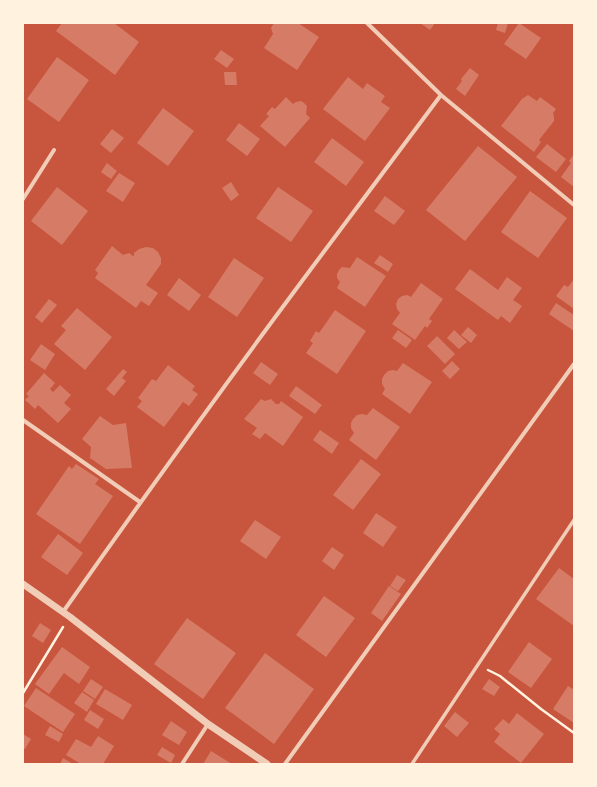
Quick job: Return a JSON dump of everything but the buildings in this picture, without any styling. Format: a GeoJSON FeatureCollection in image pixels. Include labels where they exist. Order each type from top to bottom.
{"type":"FeatureCollection","features":[{"type":"Feature","properties":{"kind":"street"},"geometry":{"type":"LineString","coordinates":[[367,23],[441,95],[574,205]]}},
{"type":"Feature","properties":{"kind":"street"},"geometry":{"type":"LineString","coordinates":[[63,612],[140,502],[441,95]]}},
{"type":"Feature","properties":{"kind":"street"},"geometry":{"type":"LineString","coordinates":[[23,199],[54,150]]}},
{"type":"Feature","properties":{"kind":"street"},"geometry":{"type":"LineString","coordinates":[[285,764],[574,364]]}},
{"type":"Feature","properties":{"kind":"street"},"geometry":{"type":"LineString","coordinates":[[23,420],[140,502]]}},
{"type":"Feature","properties":{"kind":"street"},"geometry":{"type":"LineString","coordinates":[[412,764],[574,520]]}},
{"type":"Feature","properties":{"kind":"street"},"geometry":{"type":"LineString","coordinates":[[23,584],[70,617],[208,724],[267,764]]}},
{"type":"Feature","properties":{"kind":"street"},"geometry":{"type":"LineString","coordinates":[[182,764],[208,724]]}},
{"type":"Feature","properties":{"kind":"path"},"geometry":{"type":"LineString","coordinates":[[23,693],[70,617]]}},
{"type":"Feature","properties":{"kind":"path"},"geometry":{"type":"LineString","coordinates":[[487,670],[500,676],[574,733]]}}]}
